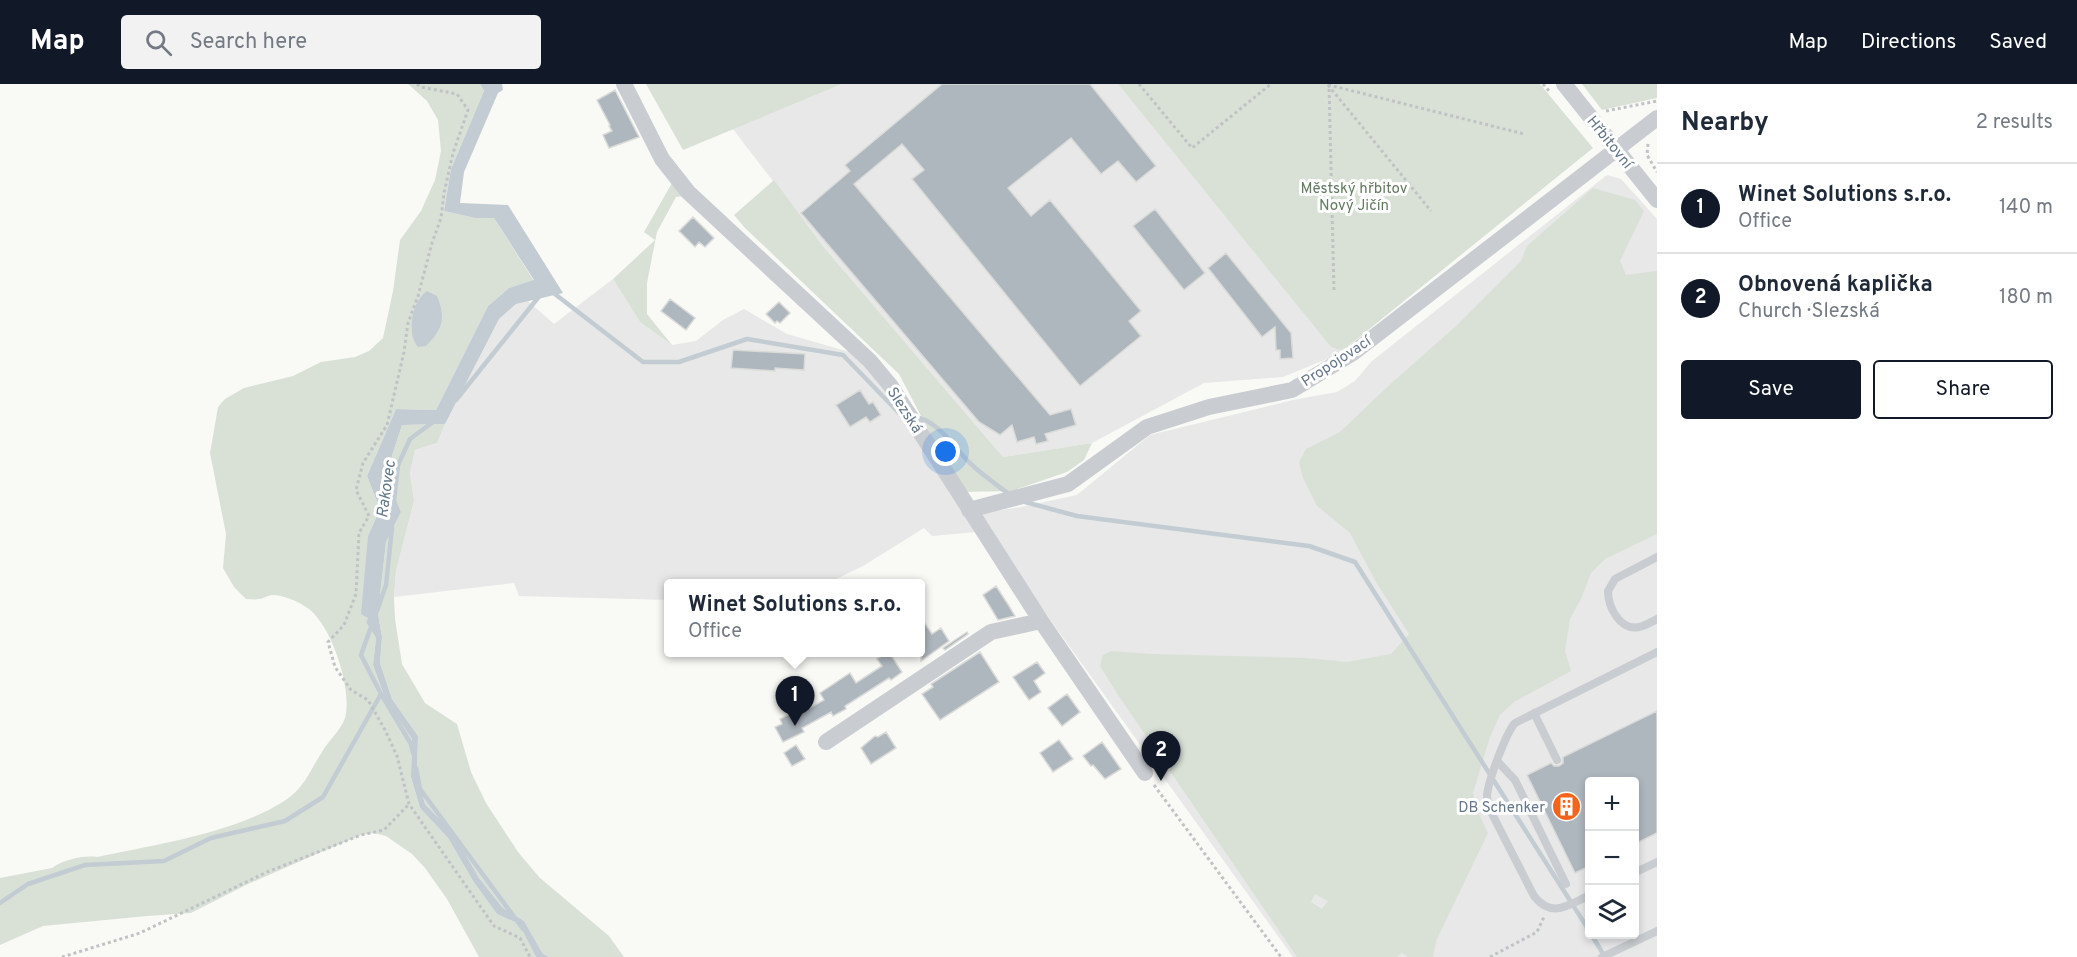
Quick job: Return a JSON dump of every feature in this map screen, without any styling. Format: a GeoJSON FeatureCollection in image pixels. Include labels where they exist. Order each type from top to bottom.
{"type":"FeatureCollection","features":[{"type":"Feature","properties":{"kind":"street","name":"Slezská"},"geometry":{"type":"LineString","coordinates":[[624,84],[663,159],[688,192],[870,361],[890,385],[1041,621],[1145,773]]}},
{"type":"Feature","properties":{"kind":"street","name":"Hřbitovní"},"geometry":{"type":"LineString","coordinates":[[1564,84],[1657,200]]}},
{"type":"Feature","properties":{"kind":"street","name":"Propojovací"},"geometry":{"type":"LineString","coordinates":[[969,510],[1068,484],[1147,427],[1209,406],[1292,390],[1353,353],[1657,118]]}},
{"type":"Feature","properties":{"kind":"street"},"geometry":{"type":"LineString","coordinates":[[826,742],[991,632],[1041,621]]}},
{"type":"Feature","properties":{"kind":"lane"},"geometry":{"type":"LineString","coordinates":[[1657,557],[1614,579],[1608,591],[1611,607],[1623,624],[1630,628],[1638,627],[1657,619]]}},
{"type":"Feature","properties":{"kind":"lane"},"geometry":{"type":"LineString","coordinates":[[1585,897],[1558,909],[1540,904],[1488,804],[1487,794],[1511,728],[1534,713],[1657,652]]}},
{"type":"Feature","properties":{"kind":"lane"},"geometry":{"type":"LineString","coordinates":[[1534,713],[1557,760]]}},
{"type":"Feature","properties":{"kind":"lane"},"geometry":{"type":"LineString","coordinates":[[1498,762],[1515,780],[1566,884]]}},
{"type":"Feature","properties":{"kind":"lane"},"geometry":{"type":"LineString","coordinates":[[1639,871],[1657,862]]}},
{"type":"Feature","properties":{"kind":"lane"},"geometry":{"type":"LineString","coordinates":[[1602,957],[1657,931]]}},
{"type":"Feature","properties":{"kind":"path"},"geometry":{"type":"LineString","coordinates":[[417,84],[421,87],[457,94],[468,110],[453,153],[441,218],[408,323],[404,352],[387,425],[363,463],[356,490],[369,516],[359,533],[356,594],[344,625],[328,642],[335,667],[351,690],[368,700],[397,756],[409,804],[494,926],[520,938],[530,957]]}},
{"type":"Feature","properties":{"kind":"path"},"geometry":{"type":"LineString","coordinates":[[1139,84],[1192,148],[1271,84]]}},
{"type":"Feature","properties":{"kind":"path"},"geometry":{"type":"LineString","coordinates":[[1328,85],[1524,134]]}},
{"type":"Feature","properties":{"kind":"path"},"geometry":{"type":"LineString","coordinates":[[1328,85],[1431,211]]}},
{"type":"Feature","properties":{"kind":"path"},"geometry":{"type":"LineString","coordinates":[[1328,85],[1334,290]]}},
{"type":"Feature","properties":{"kind":"path"},"geometry":{"type":"LineString","coordinates":[[1591,118],[1603,112],[1657,101]]}},
{"type":"Feature","properties":{"kind":"path"},"geometry":{"type":"LineString","coordinates":[[1650,138],[1647,155],[1657,172]]}},
{"type":"Feature","properties":{"kind":"path"},"geometry":{"type":"LineString","coordinates":[[1145,773],[1281,957]]}},
{"type":"Feature","properties":{"kind":"path"},"geometry":{"type":"LineString","coordinates":[[62,957],[140,933],[267,872],[362,835],[384,830],[409,804]]}},
{"type":"Feature","properties":{"kind":"path"},"geometry":{"type":"LineString","coordinates":[[1490,957],[1537,932],[1548,908]]}},
{"type":"Feature","properties":{"kind":"shaded area"},"geometry":{"type":"Polygon","coordinates":[[[842,84],[1118,84],[1331,346],[1339,350],[1346,348],[1339,354],[1283,377],[1204,383],[1092,443],[1003,457],[822,245],[733,129],[842,84]]]}},
{"type":"Feature","properties":{"kind":"shaded area"},"geometry":{"type":"Polygon","coordinates":[[[1607,175],[1621,179],[1657,219],[1657,957],[1293,957],[974,514],[1077,495],[1150,435],[1293,400],[1337,392],[1355,381],[1372,361],[1607,175]]]}},
{"type":"Feature","properties":{"kind":"shaded area"},"geometry":{"type":"Polygon","coordinates":[[[613,279],[640,322],[672,345],[696,341],[723,320],[744,309],[787,334],[853,353],[869,364],[976,532],[932,536],[924,528],[863,566],[836,579],[664,579],[664,600],[519,596],[514,583],[394,597],[396,571],[414,501],[410,473],[415,450],[437,443],[499,319],[516,304],[528,301],[554,324],[613,279]]]}},
{"type":"Feature","properties":{"kind":"green space"},"geometry":{"type":"Polygon","coordinates":[[[408,84],[480,84],[484,91],[451,169],[444,211],[475,218],[494,218],[534,281],[509,288],[488,306],[436,410],[396,409],[367,476],[380,509],[368,536],[368,618],[366,622],[376,638],[373,665],[386,701],[412,739],[411,777],[420,808],[448,838],[473,881],[497,914],[519,924],[536,957],[479,957],[447,899],[425,868],[412,854],[386,836],[374,833],[361,835],[312,856],[248,884],[191,913],[43,926],[0,945],[0,878],[52,868],[73,859],[97,857],[171,842],[250,819],[272,808],[296,791],[305,781],[345,718],[347,706],[343,675],[331,641],[315,615],[306,607],[281,596],[246,599],[234,587],[223,568],[226,534],[210,453],[218,407],[225,399],[244,388],[293,376],[321,362],[355,357],[369,351],[383,338],[393,291],[400,240],[421,211],[435,180],[441,151],[438,120],[427,101],[408,84]]]}},
{"type":"Feature","properties":{"kind":"green space"},"geometry":{"type":"Polygon","coordinates":[[[646,84],[842,84],[683,150],[646,84]]]}},
{"type":"Feature","properties":{"kind":"green space","name":"Městský hřbitov Nový Jičín"},"geometry":{"type":"Polygon","coordinates":[[[1118,84],[1540,84],[1593,148],[1346,348],[1339,350],[1331,347],[1118,84]]]}},
{"type":"Feature","properties":{"kind":"green space"},"geometry":{"type":"Polygon","coordinates":[[[1582,84],[1657,84],[1657,98],[1602,110],[1582,84]]]}},
{"type":"Feature","properties":{"kind":"green space"},"geometry":{"type":"Polygon","coordinates":[[[774,180],[822,245],[1003,457],[1092,443],[1084,460],[1067,472],[1012,491],[961,492],[899,374],[734,215],[774,180]]]}},
{"type":"Feature","properties":{"kind":"green space"},"geometry":{"type":"Polygon","coordinates":[[[672,183],[683,196],[676,197],[657,232],[647,283],[647,314],[672,345],[640,322],[613,279],[655,240],[644,232],[672,183]]]}},
{"type":"Feature","properties":{"kind":"green space"},"geometry":{"type":"Polygon","coordinates":[[[1593,188],[1635,200],[1644,211],[1620,261],[1626,275],[1657,271],[1657,534],[1605,559],[1591,573],[1570,619],[1565,651],[1571,671],[1514,702],[1500,715],[1490,737],[1473,793],[1478,812],[1488,833],[1436,941],[1433,957],[1408,957],[1402,953],[1397,957],[1297,957],[1118,695],[1100,666],[1103,655],[1111,651],[1306,658],[1347,662],[1391,654],[1409,634],[1376,582],[1350,533],[1317,506],[1303,478],[1299,462],[1306,449],[1340,432],[1456,326],[1521,261],[1527,246],[1593,188]],[[1315,894],[1311,902],[1322,909],[1328,901],[1315,894]]]}},
{"type":"Feature","properties":{"kind":"green space"},"geometry":{"type":"Polygon","coordinates":[[[445,424],[437,443],[415,450],[410,473],[414,501],[396,571],[394,597],[402,664],[425,703],[457,724],[471,772],[486,803],[518,852],[540,878],[609,936],[624,957],[549,957],[543,954],[524,921],[503,908],[479,878],[454,834],[425,804],[417,774],[418,736],[392,699],[380,663],[382,637],[378,614],[386,542],[401,512],[386,474],[402,425],[445,424]]]}},
{"type":"Feature","properties":{"kind":"water"},"geometry":{"type":"Polygon","coordinates":[[[480,84],[502,84],[503,90],[498,93],[464,172],[460,203],[508,205],[563,293],[516,304],[499,319],[445,424],[402,425],[386,474],[401,512],[386,542],[378,614],[382,637],[380,663],[392,699],[418,736],[417,774],[425,804],[454,834],[479,878],[503,908],[524,921],[543,954],[549,957],[536,957],[519,924],[497,914],[473,881],[448,838],[420,808],[411,777],[412,739],[386,701],[373,665],[376,638],[366,622],[368,618],[361,614],[368,536],[380,509],[367,476],[396,409],[436,410],[488,306],[509,288],[534,280],[494,218],[475,218],[444,211],[451,169],[484,91],[480,84]]]}},
{"type":"Feature","properties":{"kind":"water"},"geometry":{"type":"Polygon","coordinates":[[[427,291],[437,296],[442,317],[436,334],[426,346],[418,347],[412,334],[412,318],[414,309],[427,291]]]}},
{"type":"Feature","properties":{"kind":"building"},"geometry":{"type":"Polygon","coordinates":[[[942,84],[1090,84],[1156,166],[1136,182],[1118,161],[1101,174],[1071,138],[1008,188],[1031,216],[1050,200],[1141,311],[1129,321],[1141,336],[1080,386],[912,179],[924,170],[902,144],[854,184],[1050,415],[1071,409],[1076,425],[1045,434],[1048,441],[1036,444],[1034,437],[1017,442],[1012,425],[1000,435],[979,422],[801,213],[850,171],[845,165],[942,84]]]}},
{"type":"Feature","properties":{"kind":"building"},"geometry":{"type":"Polygon","coordinates":[[[615,90],[639,137],[609,148],[603,135],[612,131],[597,100],[615,90]]]}},
{"type":"Feature","properties":{"kind":"building"},"geometry":{"type":"Polygon","coordinates":[[[1155,209],[1205,273],[1184,290],[1133,226],[1155,209]]]}},
{"type":"Feature","properties":{"kind":"building"},"geometry":{"type":"Polygon","coordinates":[[[693,217],[714,238],[705,247],[699,242],[695,247],[679,231],[693,217]]]}},
{"type":"Feature","properties":{"kind":"building"},"geometry":{"type":"Polygon","coordinates":[[[1226,253],[1291,333],[1293,358],[1280,359],[1280,350],[1276,350],[1275,327],[1262,337],[1208,268],[1226,253]]]}},
{"type":"Feature","properties":{"kind":"building"},"geometry":{"type":"Polygon","coordinates":[[[670,299],[695,318],[686,330],[661,311],[670,299]]]}},
{"type":"Feature","properties":{"kind":"building"},"geometry":{"type":"Polygon","coordinates":[[[779,302],[790,313],[780,323],[777,321],[775,323],[766,314],[779,302]]]}},
{"type":"Feature","properties":{"kind":"building"},"geometry":{"type":"Polygon","coordinates":[[[733,350],[805,354],[804,370],[731,368],[733,350]]]}},
{"type":"Feature","properties":{"kind":"building"},"geometry":{"type":"Polygon","coordinates":[[[860,390],[869,404],[873,402],[881,415],[870,422],[866,417],[850,427],[836,405],[860,390]]]}},
{"type":"Feature","properties":{"kind":"building"},"geometry":{"type":"Polygon","coordinates":[[[996,586],[1015,616],[998,620],[983,595],[996,586]]]}},
{"type":"Feature","properties":{"kind":"building"},"geometry":{"type":"Polygon","coordinates":[[[925,624],[932,634],[941,628],[949,641],[921,661],[921,657],[925,657],[925,624]]]}},
{"type":"Feature","properties":{"kind":"building"},"geometry":{"type":"Polygon","coordinates":[[[967,632],[968,634],[945,650],[943,648],[967,632]]]}},
{"type":"Feature","properties":{"kind":"building"},"geometry":{"type":"Polygon","coordinates":[[[980,652],[999,682],[940,720],[922,694],[933,687],[931,684],[980,652]]]}},
{"type":"Feature","properties":{"kind":"building"},"geometry":{"type":"Polygon","coordinates":[[[892,657],[902,672],[845,706],[846,709],[833,716],[831,712],[802,728],[804,732],[783,742],[775,727],[782,724],[780,719],[794,712],[796,716],[824,700],[820,693],[850,673],[856,683],[882,666],[877,659],[892,657]]]}},
{"type":"Feature","properties":{"kind":"building"},"geometry":{"type":"Polygon","coordinates":[[[1037,662],[1045,673],[1034,681],[1041,692],[1029,700],[1013,677],[1037,662]]]}},
{"type":"Feature","properties":{"kind":"building"},"geometry":{"type":"Polygon","coordinates":[[[1067,694],[1080,712],[1062,726],[1048,708],[1067,694]]]}},
{"type":"Feature","properties":{"kind":"building","name":"DB Schenker"},"geometry":{"type":"Polygon","coordinates":[[[1657,711],[1657,833],[1639,842],[1639,777],[1585,777],[1585,868],[1575,873],[1527,775],[1551,763],[1559,766],[1563,763],[1563,757],[1657,711]]]}},
{"type":"Feature","properties":{"kind":"building"},"geometry":{"type":"Polygon","coordinates":[[[886,732],[896,748],[871,764],[861,748],[875,736],[878,737],[886,732]]]}},
{"type":"Feature","properties":{"kind":"building"},"geometry":{"type":"Polygon","coordinates":[[[1059,740],[1073,759],[1053,772],[1040,753],[1059,740]]]}},
{"type":"Feature","properties":{"kind":"building"},"geometry":{"type":"Polygon","coordinates":[[[1102,742],[1121,769],[1105,779],[1083,756],[1102,742]]]}},
{"type":"Feature","properties":{"kind":"building"},"geometry":{"type":"Polygon","coordinates":[[[796,745],[805,759],[792,766],[784,753],[796,745]]]}},
{"type":"Feature","properties":{"kind":"waterway"},"geometry":{"type":"LineString","coordinates":[[551,291],[643,362],[679,362],[747,339],[843,355],[901,415]]}},
{"type":"Feature","properties":{"kind":"waterway","name":"Rakovec"},"geometry":{"type":"LineString","coordinates":[[456,400],[541,294]]}},
{"type":"Feature","properties":{"kind":"waterway"},"geometry":{"type":"LineString","coordinates":[[915,417],[940,430],[972,465],[1010,495]]}},
{"type":"Feature","properties":{"kind":"waterway","name":"Rakovec"},"geometry":{"type":"LineString","coordinates":[[394,501],[398,465],[410,439],[433,422]]}},
{"type":"Feature","properties":{"kind":"waterway"},"geometry":{"type":"LineString","coordinates":[[1025,502],[1077,516],[1309,546],[1355,562],[1585,924]]}},
{"type":"Feature","properties":{"kind":"waterway","name":"Rakovec"},"geometry":{"type":"LineString","coordinates":[[377,611],[386,585],[392,528]]}},
{"type":"Feature","properties":{"kind":"waterway","name":"Rakovec"},"geometry":{"type":"LineString","coordinates":[[372,624],[361,655],[411,744],[413,753]]}},
{"type":"Feature","properties":{"kind":"waterway"},"geometry":{"type":"LineString","coordinates":[[0,903],[28,884],[85,865],[164,861],[211,838],[285,821],[323,797],[381,694]]}},
{"type":"Feature","properties":{"kind":"waterway","name":"Rakovec"},"geometry":{"type":"LineString","coordinates":[[416,768],[420,789],[523,929]]}},
{"type":"Feature","properties":{"kind":"waterway"},"geometry":{"type":"LineString","coordinates":[[1594,939],[1605,957]]}},
{"type":"Feature","properties":{"kind":"place","name":"Winet Solutions s.r.o."},"geometry":{"type":"Point","coordinates":[795,726]}},
{"type":"Feature","properties":{"kind":"place","name":"Obnovená kaplička"},"geometry":{"type":"Point","coordinates":[1161,781]}},
{"type":"Feature","properties":{"kind":"place","name":"DB Schenker"},"geometry":{"type":"Point","coordinates":[1566,807]}}]}
